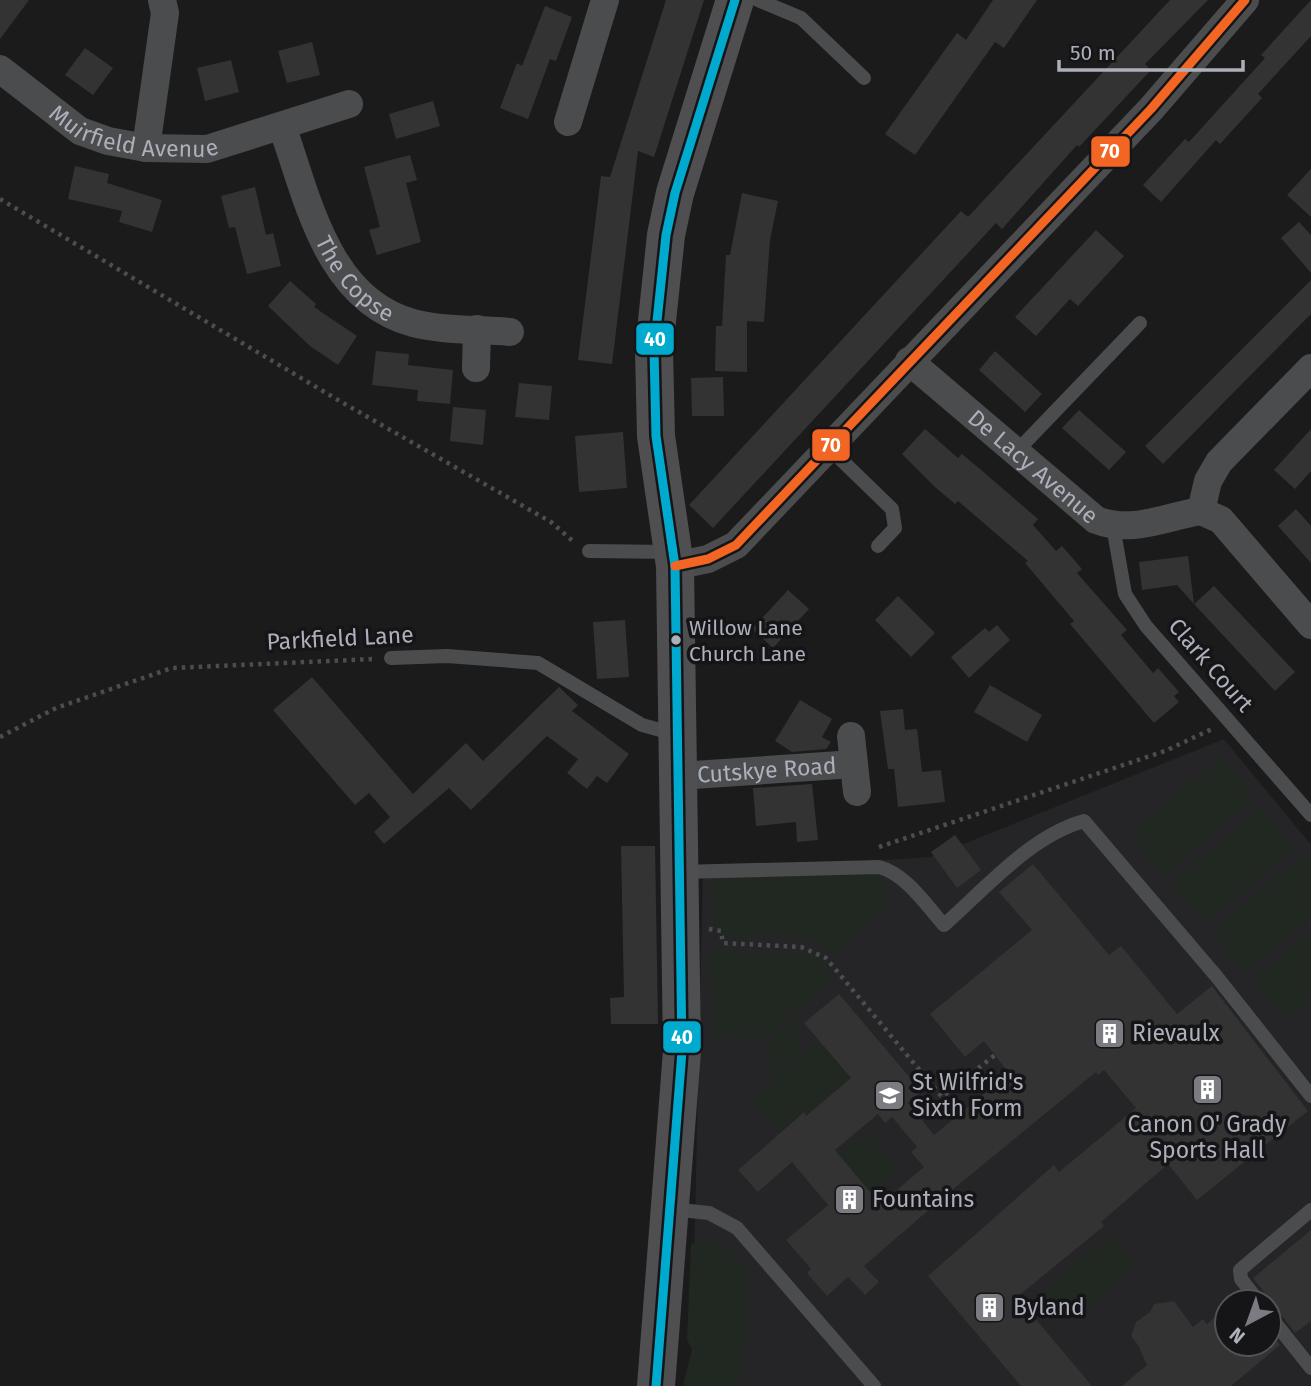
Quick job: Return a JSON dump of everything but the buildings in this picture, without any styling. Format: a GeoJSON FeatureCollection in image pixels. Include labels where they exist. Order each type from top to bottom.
{"type":"FeatureCollection","features":[{"type":"Feature","properties":{"kind":"main road"},"geometry":{"type":"LineString","coordinates":[[656,1386],[682,1051],[674,559],[656,436],[654,361],[660,276],[675,193],[735,0]]}},
{"type":"Feature","properties":{"kind":"street"},"geometry":{"type":"LineString","coordinates":[[146,148],[165,13],[162,0]]}},
{"type":"Feature","properties":{"kind":"street"},"geometry":{"type":"LineString","coordinates":[[568,122],[605,0]]}},
{"type":"Feature","properties":{"kind":"street"},"geometry":{"type":"LineString","coordinates":[[674,559],[708,559],[736,545],[1151,109],[1245,0]]}},
{"type":"Feature","properties":{"kind":"street","name":"Muirfield Avenue"},"geometry":{"type":"LineString","coordinates":[[0,69],[80,131],[108,141],[146,148],[207,149],[349,104]]}},
{"type":"Feature","properties":{"kind":"street","name":"The Copse"},"geometry":{"type":"LineString","coordinates":[[282,127],[323,240],[338,268],[354,289],[384,310],[413,324],[510,332]]}},
{"type":"Feature","properties":{"kind":"street"},"geometry":{"type":"LineString","coordinates":[[476,368],[477,329]]}},
{"type":"Feature","properties":{"kind":"street","name":"De Lacy Avenue"},"geometry":{"type":"LineString","coordinates":[[909,361],[1096,520],[1113,526],[1136,526],[1200,511]]}},
{"type":"Feature","properties":{"kind":"street"},"geometry":{"type":"LineString","coordinates":[[1311,369],[1219,463],[1208,481],[1200,511],[1222,520],[1311,625]]}},
{"type":"Feature","properties":{"kind":"street","name":"Cutskye Road"},"geometry":{"type":"LineString","coordinates":[[851,736],[857,792]]}},
{"type":"Feature","properties":{"kind":"street","name":"Cutskye Road"},"geometry":{"type":"LineString","coordinates":[[679,776],[854,764]]}},
{"type":"Feature","properties":{"kind":"lane"},"geometry":{"type":"LineString","coordinates":[[758,0],[801,18],[864,78]]}},
{"type":"Feature","properties":{"kind":"lane"},"geometry":{"type":"LineString","coordinates":[[1016,452],[1140,323]]}},
{"type":"Feature","properties":{"kind":"lane"},"geometry":{"type":"LineString","coordinates":[[828,447],[892,509],[895,528],[878,546]]}},
{"type":"Feature","properties":{"kind":"lane","name":"Clark Court"},"geometry":{"type":"LineString","coordinates":[[1113,526],[1125,594],[1146,626],[1311,816]]}},
{"type":"Feature","properties":{"kind":"lane"},"geometry":{"type":"LineString","coordinates":[[589,551],[674,559]]}},
{"type":"Feature","properties":{"kind":"lane","name":"Parkfield Lane"},"geometry":{"type":"LineString","coordinates":[[391,658],[447,656],[538,663],[642,725],[677,734]]}},
{"type":"Feature","properties":{"kind":"lane"},"geometry":{"type":"LineString","coordinates":[[678,872],[879,867],[891,870],[944,925],[1021,857],[1066,826],[1084,821],[1217,977],[1311,1096]]}},
{"type":"Feature","properties":{"kind":"lane"},"geometry":{"type":"LineString","coordinates":[[670,1209],[709,1213],[737,1228],[874,1386]]}},
{"type":"Feature","properties":{"kind":"lane"},"geometry":{"type":"LineString","coordinates":[[1248,1288],[1241,1279],[1240,1270],[1311,1210]]}},
{"type":"Feature","properties":{"kind":"lane"},"geometry":{"type":"LineString","coordinates":[[1283,1333],[1311,1368]]}},
{"type":"Feature","properties":{"kind":"path"},"geometry":{"type":"LineString","coordinates":[[0,199],[338,400],[551,522],[575,543],[589,551]]}},
{"type":"Feature","properties":{"kind":"path","name":"Parkfield Lane"},"geometry":{"type":"LineString","coordinates":[[0,737],[57,708],[172,668],[391,658]]}},
{"type":"Feature","properties":{"kind":"path"},"geometry":{"type":"LineString","coordinates":[[870,849],[928,832],[1165,751],[1230,721]]}},
{"type":"Feature","properties":{"kind":"path"},"geometry":{"type":"LineString","coordinates":[[679,929],[717,929],[721,931],[723,943],[801,947],[826,958],[942,1097],[995,1055]]}},
{"type":"Feature","properties":{"kind":"shaded area"},"geometry":{"type":"Polygon","coordinates":[[[1224,739],[1311,845],[1311,1386],[720,1386],[692,1349],[703,872],[931,857],[1224,739]]]}},
{"type":"Feature","properties":{"kind":"shaded area"},"geometry":{"type":"Polygon","coordinates":[[[1220,758],[1254,799],[1165,874],[1131,834],[1220,758]]]}},
{"type":"Feature","properties":{"kind":"shaded area"},"geometry":{"type":"Polygon","coordinates":[[[1261,808],[1295,848],[1205,924],[1171,884],[1261,808]]]}},
{"type":"Feature","properties":{"kind":"shaded area"},"geometry":{"type":"Polygon","coordinates":[[[1302,855],[1311,866],[1311,917],[1247,972],[1212,931],[1302,855]]]}},
{"type":"Feature","properties":{"kind":"shaded area"},"geometry":{"type":"Polygon","coordinates":[[[877,870],[887,876],[885,908],[833,956],[811,940],[797,937],[725,939],[721,928],[715,925],[710,874],[877,870]]]}},
{"type":"Feature","properties":{"kind":"shaded area"},"geometry":{"type":"Polygon","coordinates":[[[1311,931],[1311,1000],[1287,1020],[1253,980],[1311,931]]]}},
{"type":"Feature","properties":{"kind":"shaded area"},"geometry":{"type":"Polygon","coordinates":[[[709,951],[810,953],[824,960],[837,978],[760,1040],[714,1034],[709,951]]]}},
{"type":"Feature","properties":{"kind":"shaded area"},"geometry":{"type":"Polygon","coordinates":[[[797,1017],[800,1055],[771,1079],[769,1039],[797,1017]]]}},
{"type":"Feature","properties":{"kind":"shaded area"},"geometry":{"type":"Polygon","coordinates":[[[819,1041],[851,1078],[806,1116],[803,1112],[779,1133],[753,1099],[819,1041]]]}},
{"type":"Feature","properties":{"kind":"shaded area"},"geometry":{"type":"Polygon","coordinates":[[[867,1129],[901,1170],[872,1195],[838,1153],[867,1129]]]}},
{"type":"Feature","properties":{"kind":"shaded area"},"geometry":{"type":"Polygon","coordinates":[[[1111,1235],[1136,1265],[1069,1322],[1044,1292],[1111,1235]]]}},
{"type":"Feature","properties":{"kind":"shaded area"},"geometry":{"type":"Polygon","coordinates":[[[706,1238],[736,1255],[747,1272],[748,1311],[738,1386],[683,1386],[692,1349],[687,1340],[691,1244],[706,1238]]]}},
{"type":"Feature","properties":{"kind":"transit line","name":"40"},"geometry":{"type":"LineString","coordinates":[[656,1386],[682,1051],[675,566],[656,436],[654,350],[666,235],[675,193],[735,0]]}},
{"type":"Feature","properties":{"kind":"transit line","name":"70"},"geometry":{"type":"LineString","coordinates":[[675,566],[708,559],[736,545],[1151,109],[1245,0]]}},
{"type":"Feature","properties":{"kind":"place","name":"Willow Lane Church Lane"},"geometry":{"type":"Point","coordinates":[676,640]}},
{"type":"Feature","properties":{"kind":"place","name":"Rievaulx"},"geometry":{"type":"Point","coordinates":[1109,1033]}},
{"type":"Feature","properties":{"kind":"place","name":"Canon O' Grady Sports Hall"},"geometry":{"type":"Point","coordinates":[1207,1090]}},
{"type":"Feature","properties":{"kind":"place","name":"St Wilfrid's Sixth Form"},"geometry":{"type":"Point","coordinates":[889,1095]}},
{"type":"Feature","properties":{"kind":"place","name":"Fountains"},"geometry":{"type":"Point","coordinates":[849,1199]}},
{"type":"Feature","properties":{"kind":"place","name":"Byland"},"geometry":{"type":"Point","coordinates":[990,1307]}}]}
